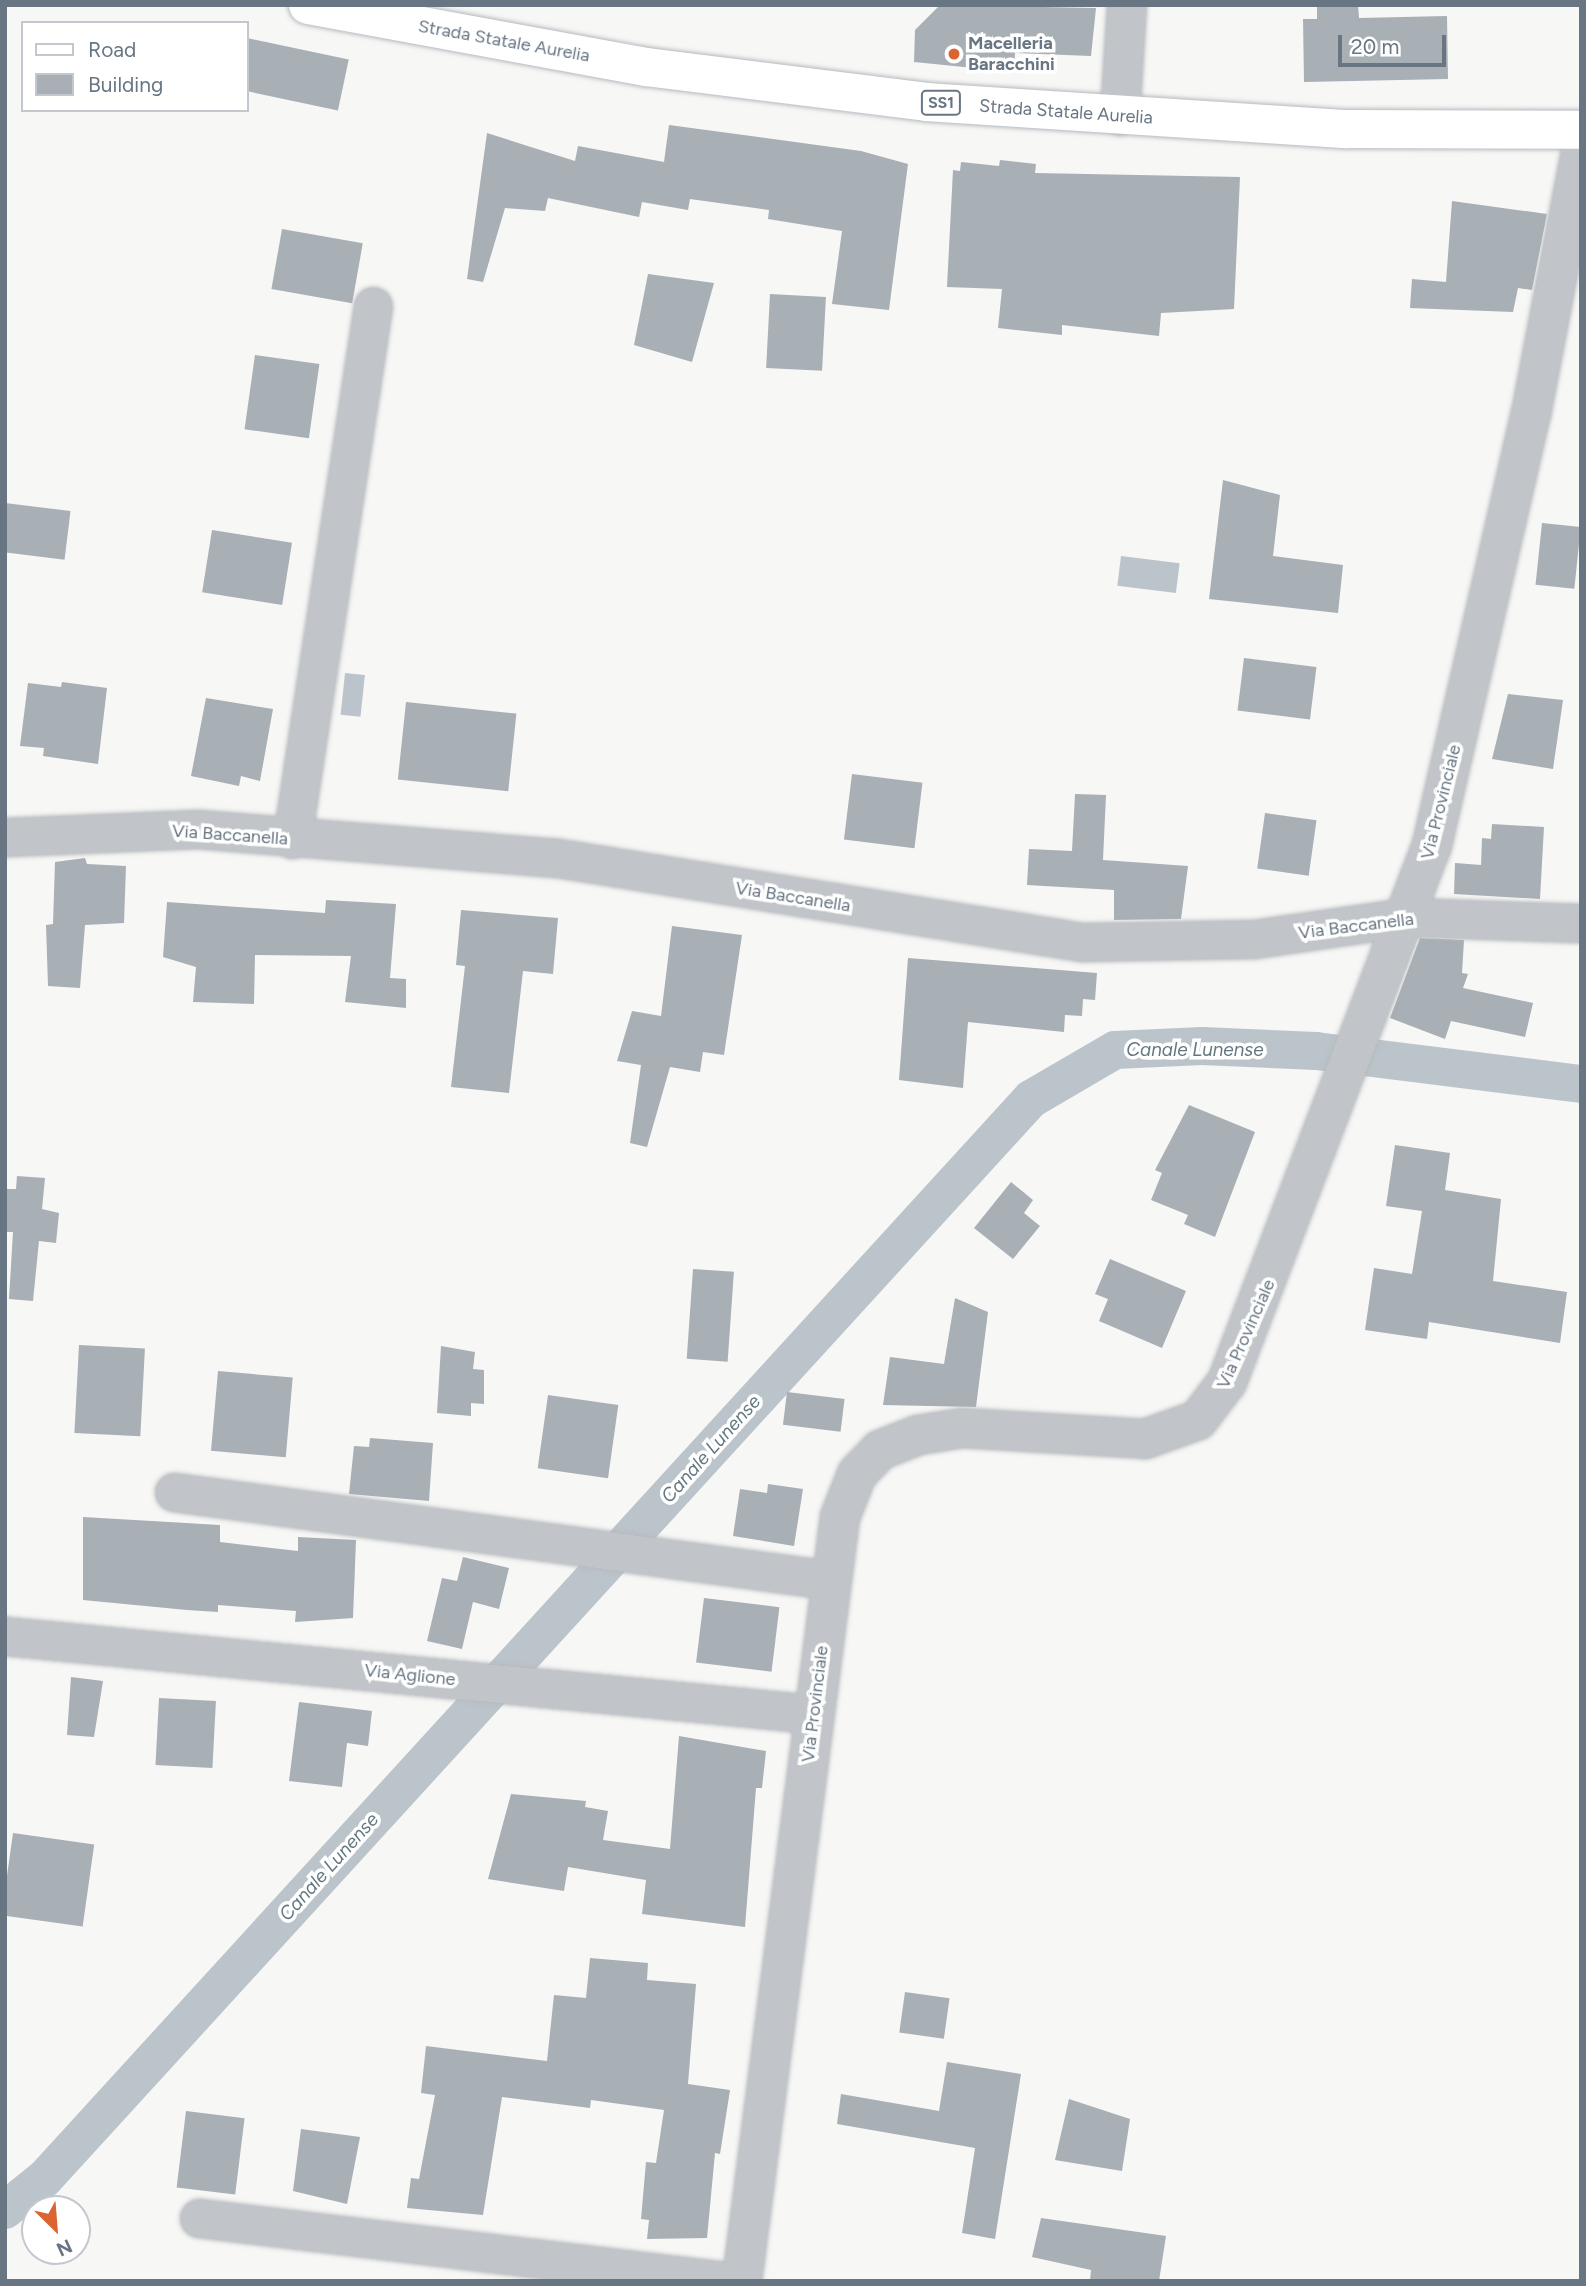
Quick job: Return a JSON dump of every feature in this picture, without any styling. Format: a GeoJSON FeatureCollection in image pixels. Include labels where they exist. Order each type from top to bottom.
{"type":"FeatureCollection","features":[{"type":"Feature","properties":{"kind":"main road","name":"Strada Statale Aurelia"},"geometry":{"type":"LineString","coordinates":[[307,5],[646,67],[926,102],[1347,129],[1581,130]]}},
{"type":"Feature","properties":{"kind":"street"},"geometry":{"type":"LineString","coordinates":[[1121,116],[1127,5]]}},
{"type":"Feature","properties":{"kind":"street","name":"Via Provinciale"},"geometry":{"type":"LineString","coordinates":[[742,2281],[840,1517],[857,1474],[880,1450],[962,1428],[1145,1439],[1198,1420],[1227,1382],[1361,1038],[1432,845],[1503,543],[1581,152]]}},
{"type":"Feature","properties":{"kind":"street"},"geometry":{"type":"LineString","coordinates":[[292,839],[373,306]]}},
{"type":"Feature","properties":{"kind":"street","name":"Via Baccanella"},"geometry":{"type":"LineString","coordinates":[[5,837],[198,829],[292,839],[558,858],[1082,942],[1254,939],[1406,917],[1581,923]]}},
{"type":"Feature","properties":{"kind":"street"},"geometry":{"type":"LineString","coordinates":[[174,1492],[581,1544],[830,1580]]}},
{"type":"Feature","properties":{"kind":"street","name":"Via Aglione"},"geometry":{"type":"LineString","coordinates":[[5,1636],[814,1714]]}},
{"type":"Feature","properties":{"kind":"street"},"geometry":{"type":"LineString","coordinates":[[199,2218],[725,2281]]}},
{"type":"Feature","properties":{"kind":"shaded area"},"geometry":{"type":"Polygon","coordinates":[[[1121,556],[1180,563],[1176,593],[1117,586],[1121,556]]]}},
{"type":"Feature","properties":{"kind":"shaded area"},"geometry":{"type":"Polygon","coordinates":[[[345,673],[365,675],[361,717],[341,715],[345,673]]]}},
{"type":"Feature","properties":{"kind":"building"},"geometry":{"type":"Polygon","coordinates":[[[940,5],[1096,8],[1091,56],[1015,53],[1014,72],[914,62],[915,30],[940,5]]]}},
{"type":"Feature","properties":{"kind":"building"},"geometry":{"type":"Polygon","coordinates":[[[1317,5],[1358,5],[1359,18],[1447,16],[1448,79],[1304,82],[1303,19],[1317,19],[1317,5]]]}},
{"type":"Feature","properties":{"kind":"building"},"geometry":{"type":"Polygon","coordinates":[[[248,38],[349,60],[338,110],[248,91],[248,38]]]}},
{"type":"Feature","properties":{"kind":"building"},"geometry":{"type":"Polygon","coordinates":[[[669,125],[861,151],[908,164],[889,310],[832,304],[842,231],[768,219],[769,210],[690,199],[688,210],[642,202],[639,217],[548,198],[545,211],[505,208],[483,282],[467,279],[487,133],[575,161],[578,146],[664,162],[669,125]]]}},
{"type":"Feature","properties":{"kind":"building"},"geometry":{"type":"Polygon","coordinates":[[[1000,160],[1036,164],[1035,173],[1240,177],[1234,309],[1161,313],[1159,336],[1062,325],[1062,335],[998,328],[1002,289],[947,287],[953,170],[960,171],[961,162],[999,166],[1000,160]]]}},
{"type":"Feature","properties":{"kind":"building"},"geometry":{"type":"Polygon","coordinates":[[[1452,201],[1547,214],[1532,290],[1518,288],[1513,312],[1410,308],[1412,279],[1446,282],[1452,201]]]}},
{"type":"Feature","properties":{"kind":"building"},"geometry":{"type":"Polygon","coordinates":[[[282,229],[363,243],[352,303],[271,289],[282,229]]]}},
{"type":"Feature","properties":{"kind":"building"},"geometry":{"type":"Polygon","coordinates":[[[648,274],[714,283],[692,362],[634,345],[648,274]]]}},
{"type":"Feature","properties":{"kind":"building"},"geometry":{"type":"Polygon","coordinates":[[[770,294],[826,297],[822,371],[766,368],[770,294]]]}},
{"type":"Feature","properties":{"kind":"building"},"geometry":{"type":"Polygon","coordinates":[[[255,355],[319,364],[309,438],[245,429],[255,355]]]}},
{"type":"Feature","properties":{"kind":"building"},"geometry":{"type":"Polygon","coordinates":[[[1223,480],[1280,495],[1273,556],[1343,565],[1338,613],[1209,599],[1223,480]]]}},
{"type":"Feature","properties":{"kind":"building"},"geometry":{"type":"Polygon","coordinates":[[[5,503],[71,511],[65,560],[5,552],[5,503]]]}},
{"type":"Feature","properties":{"kind":"building"},"geometry":{"type":"Polygon","coordinates":[[[1542,523],[1581,527],[1574,589],[1536,585],[1542,523]]]}},
{"type":"Feature","properties":{"kind":"building"},"geometry":{"type":"Polygon","coordinates":[[[212,530],[292,543],[282,605],[202,592],[212,530]]]}},
{"type":"Feature","properties":{"kind":"building"},"geometry":{"type":"Polygon","coordinates":[[[1244,658],[1316,667],[1310,720],[1238,711],[1244,658]]]}},
{"type":"Feature","properties":{"kind":"building"},"geometry":{"type":"Polygon","coordinates":[[[62,682],[107,688],[98,764],[43,756],[44,748],[20,746],[28,683],[61,687],[62,682]]]}},
{"type":"Feature","properties":{"kind":"building"},"geometry":{"type":"Polygon","coordinates":[[[1508,694],[1563,700],[1553,769],[1492,759],[1508,694]]]}},
{"type":"Feature","properties":{"kind":"building"},"geometry":{"type":"Polygon","coordinates":[[[206,698],[273,709],[260,781],[241,776],[239,786],[191,776],[206,698]]]}},
{"type":"Feature","properties":{"kind":"building"},"geometry":{"type":"Polygon","coordinates":[[[406,702],[516,714],[508,791],[398,780],[406,702]]]}},
{"type":"Feature","properties":{"kind":"building"},"geometry":{"type":"Polygon","coordinates":[[[852,774],[922,783],[914,848],[844,840],[852,774]]]}},
{"type":"Feature","properties":{"kind":"building"},"geometry":{"type":"Polygon","coordinates":[[[1075,794],[1106,795],[1103,860],[1188,866],[1181,919],[1114,920],[1114,890],[1027,885],[1029,849],[1072,851],[1075,794]]]}},
{"type":"Feature","properties":{"kind":"building"},"geometry":{"type":"Polygon","coordinates":[[[1265,813],[1316,820],[1309,876],[1257,868],[1265,813]]]}},
{"type":"Feature","properties":{"kind":"building"},"geometry":{"type":"Polygon","coordinates":[[[1492,824],[1544,827],[1540,899],[1454,894],[1455,863],[1481,865],[1482,838],[1491,839],[1492,824]]]}},
{"type":"Feature","properties":{"kind":"building"},"geometry":{"type":"Polygon","coordinates":[[[85,858],[87,864],[126,866],[124,923],[85,925],[80,988],[48,986],[46,925],[53,924],[55,862],[85,858]]]}},
{"type":"Feature","properties":{"kind":"building"},"geometry":{"type":"Polygon","coordinates":[[[326,900],[396,904],[390,978],[406,979],[406,1008],[345,1002],[351,956],[255,955],[254,1004],[193,1002],[196,967],[163,957],[167,902],[325,913],[326,900]]]}},
{"type":"Feature","properties":{"kind":"building"},"geometry":{"type":"Polygon","coordinates":[[[461,910],[558,918],[553,974],[523,971],[509,1093],[451,1087],[465,966],[456,965],[461,910]]]}},
{"type":"Feature","properties":{"kind":"building"},"geometry":{"type":"Polygon","coordinates":[[[672,926],[742,935],[724,1055],[703,1052],[700,1072],[670,1067],[647,1147],[630,1143],[641,1065],[617,1061],[632,1011],[661,1016],[672,926]]]}},
{"type":"Feature","properties":{"kind":"building"},"geometry":{"type":"Polygon","coordinates":[[[1420,938],[1464,940],[1462,973],[1468,974],[1463,988],[1533,1003],[1525,1037],[1451,1021],[1445,1039],[1390,1018],[1420,938]]]}},
{"type":"Feature","properties":{"kind":"building"},"geometry":{"type":"Polygon","coordinates":[[[908,958],[1097,973],[1095,1000],[1083,999],[1082,1016],[1065,1015],[1064,1032],[968,1022],[963,1088],[899,1080],[908,958]]]}},
{"type":"Feature","properties":{"kind":"building"},"geometry":{"type":"Polygon","coordinates":[[[1189,1105],[1255,1132],[1215,1237],[1184,1224],[1188,1215],[1151,1200],[1162,1173],[1155,1170],[1189,1105]]]}},
{"type":"Feature","properties":{"kind":"building"},"geometry":{"type":"Polygon","coordinates":[[[1395,1145],[1450,1153],[1445,1190],[1501,1199],[1493,1281],[1567,1292],[1560,1343],[1429,1322],[1427,1339],[1365,1330],[1374,1268],[1412,1274],[1422,1211],[1386,1206],[1395,1145]]]}},
{"type":"Feature","properties":{"kind":"building"},"geometry":{"type":"Polygon","coordinates":[[[17,1176],[45,1178],[42,1209],[59,1213],[56,1243],[39,1241],[33,1301],[9,1299],[13,1232],[5,1232],[5,1189],[16,1189],[17,1176]]]}},
{"type":"Feature","properties":{"kind":"building"},"geometry":{"type":"Polygon","coordinates":[[[1011,1182],[1033,1200],[1024,1213],[1040,1226],[1013,1259],[974,1228],[1011,1182]]]}},
{"type":"Feature","properties":{"kind":"building"},"geometry":{"type":"Polygon","coordinates":[[[1110,1259],[1186,1291],[1162,1348],[1099,1321],[1108,1299],[1095,1294],[1110,1259]]]}},
{"type":"Feature","properties":{"kind":"building"},"geometry":{"type":"Polygon","coordinates":[[[693,1269],[734,1272],[728,1362],[687,1359],[693,1269]]]}},
{"type":"Feature","properties":{"kind":"building"},"geometry":{"type":"Polygon","coordinates":[[[955,1298],[988,1312],[976,1407],[883,1405],[890,1357],[944,1364],[955,1298]]]}},
{"type":"Feature","properties":{"kind":"building"},"geometry":{"type":"Polygon","coordinates":[[[79,1345],[145,1348],[140,1436],[74,1433],[79,1345]]]}},
{"type":"Feature","properties":{"kind":"building"},"geometry":{"type":"Polygon","coordinates":[[[441,1346],[475,1352],[473,1369],[484,1370],[484,1404],[471,1403],[471,1416],[437,1413],[441,1346]]]}},
{"type":"Feature","properties":{"kind":"building"},"geometry":{"type":"Polygon","coordinates":[[[218,1371],[293,1378],[286,1457],[211,1451],[218,1371]]]}},
{"type":"Feature","properties":{"kind":"building"},"geometry":{"type":"Polygon","coordinates":[[[787,1392],[845,1399],[841,1432],[783,1425],[787,1392]]]}},
{"type":"Feature","properties":{"kind":"building"},"geometry":{"type":"Polygon","coordinates":[[[548,1395],[618,1405],[608,1478],[538,1468],[548,1395]]]}},
{"type":"Feature","properties":{"kind":"building"},"geometry":{"type":"Polygon","coordinates":[[[370,1438],[433,1443],[429,1501],[349,1494],[354,1446],[369,1447],[370,1438]]]}},
{"type":"Feature","properties":{"kind":"building"},"geometry":{"type":"Polygon","coordinates":[[[768,1484],[803,1489],[794,1546],[733,1536],[740,1489],[767,1493],[768,1484]]]}},
{"type":"Feature","properties":{"kind":"building"},"geometry":{"type":"Polygon","coordinates":[[[83,1517],[220,1525],[220,1542],[298,1551],[298,1537],[356,1540],[353,1618],[295,1622],[296,1611],[218,1605],[218,1612],[83,1600],[83,1517]]]}},
{"type":"Feature","properties":{"kind":"building"},"geometry":{"type":"Polygon","coordinates":[[[463,1557],[509,1568],[499,1609],[473,1602],[462,1649],[427,1641],[442,1578],[457,1581],[463,1557]]]}},
{"type":"Feature","properties":{"kind":"building"},"geometry":{"type":"Polygon","coordinates":[[[704,1598],[779,1607],[772,1672],[696,1663],[704,1598]]]}},
{"type":"Feature","properties":{"kind":"building"},"geometry":{"type":"Polygon","coordinates":[[[71,1677],[103,1681],[94,1737],[67,1735],[71,1677]]]}},
{"type":"Feature","properties":{"kind":"building"},"geometry":{"type":"Polygon","coordinates":[[[159,1698],[216,1701],[212,1768],[155,1765],[159,1698]]]}},
{"type":"Feature","properties":{"kind":"building"},"geometry":{"type":"Polygon","coordinates":[[[299,1702],[372,1711],[368,1746],[347,1743],[342,1787],[289,1781],[299,1702]]]}},
{"type":"Feature","properties":{"kind":"building"},"geometry":{"type":"Polygon","coordinates":[[[679,1736],[766,1751],[762,1788],[756,1788],[745,1927],[642,1914],[646,1880],[568,1867],[564,1891],[488,1879],[511,1794],[586,1801],[585,1807],[608,1811],[603,1840],[670,1849],[679,1736]]]}},
{"type":"Feature","properties":{"kind":"building"},"geometry":{"type":"Polygon","coordinates":[[[13,1833],[94,1844],[83,1927],[5,1916],[5,1890],[13,1833]]]}},
{"type":"Feature","properties":{"kind":"building"},"geometry":{"type":"Polygon","coordinates":[[[590,1958],[648,1963],[647,1980],[696,1984],[688,2084],[730,2090],[720,2154],[715,2153],[707,2238],[647,2239],[649,2220],[641,2219],[646,2162],[656,2163],[664,2110],[591,2100],[590,2108],[502,2097],[483,2215],[407,2208],[411,2178],[419,2179],[435,2095],[421,2093],[426,2046],[547,2061],[554,1995],[586,1998],[590,1958]]]}},
{"type":"Feature","properties":{"kind":"building"},"geometry":{"type":"Polygon","coordinates":[[[905,1992],[950,1998],[944,2039],[899,2033],[905,1992]]]}},
{"type":"Feature","properties":{"kind":"building"},"geometry":{"type":"Polygon","coordinates":[[[947,2062],[1021,2074],[995,2239],[962,2233],[975,2148],[837,2124],[841,2094],[939,2111],[947,2062]]]}},
{"type":"Feature","properties":{"kind":"building"},"geometry":{"type":"Polygon","coordinates":[[[1069,2099],[1130,2119],[1122,2171],[1055,2160],[1069,2099]]]}},
{"type":"Feature","properties":{"kind":"building"},"geometry":{"type":"Polygon","coordinates":[[[186,2111],[245,2118],[235,2195],[177,2187],[186,2111]]]}},
{"type":"Feature","properties":{"kind":"building"},"geometry":{"type":"Polygon","coordinates":[[[301,2129],[360,2137],[347,2204],[293,2191],[301,2129]]]}},
{"type":"Feature","properties":{"kind":"building"},"geometry":{"type":"Polygon","coordinates":[[[1041,2218],[1166,2236],[1159,2281],[1090,2281],[1091,2270],[1032,2257],[1041,2218]]]}},
{"type":"Feature","properties":{"kind":"waterway","name":"Canale Lunense"},"geometry":{"type":"LineString","coordinates":[[5,2210],[45,2178],[1031,1099],[1115,1050],[1202,1046],[1316,1051],[1581,1084]]}},
{"type":"Feature","properties":{"kind":"place","name":"Macelleria Baracchini"},"geometry":{"type":"Point","coordinates":[954,54]}}]}
